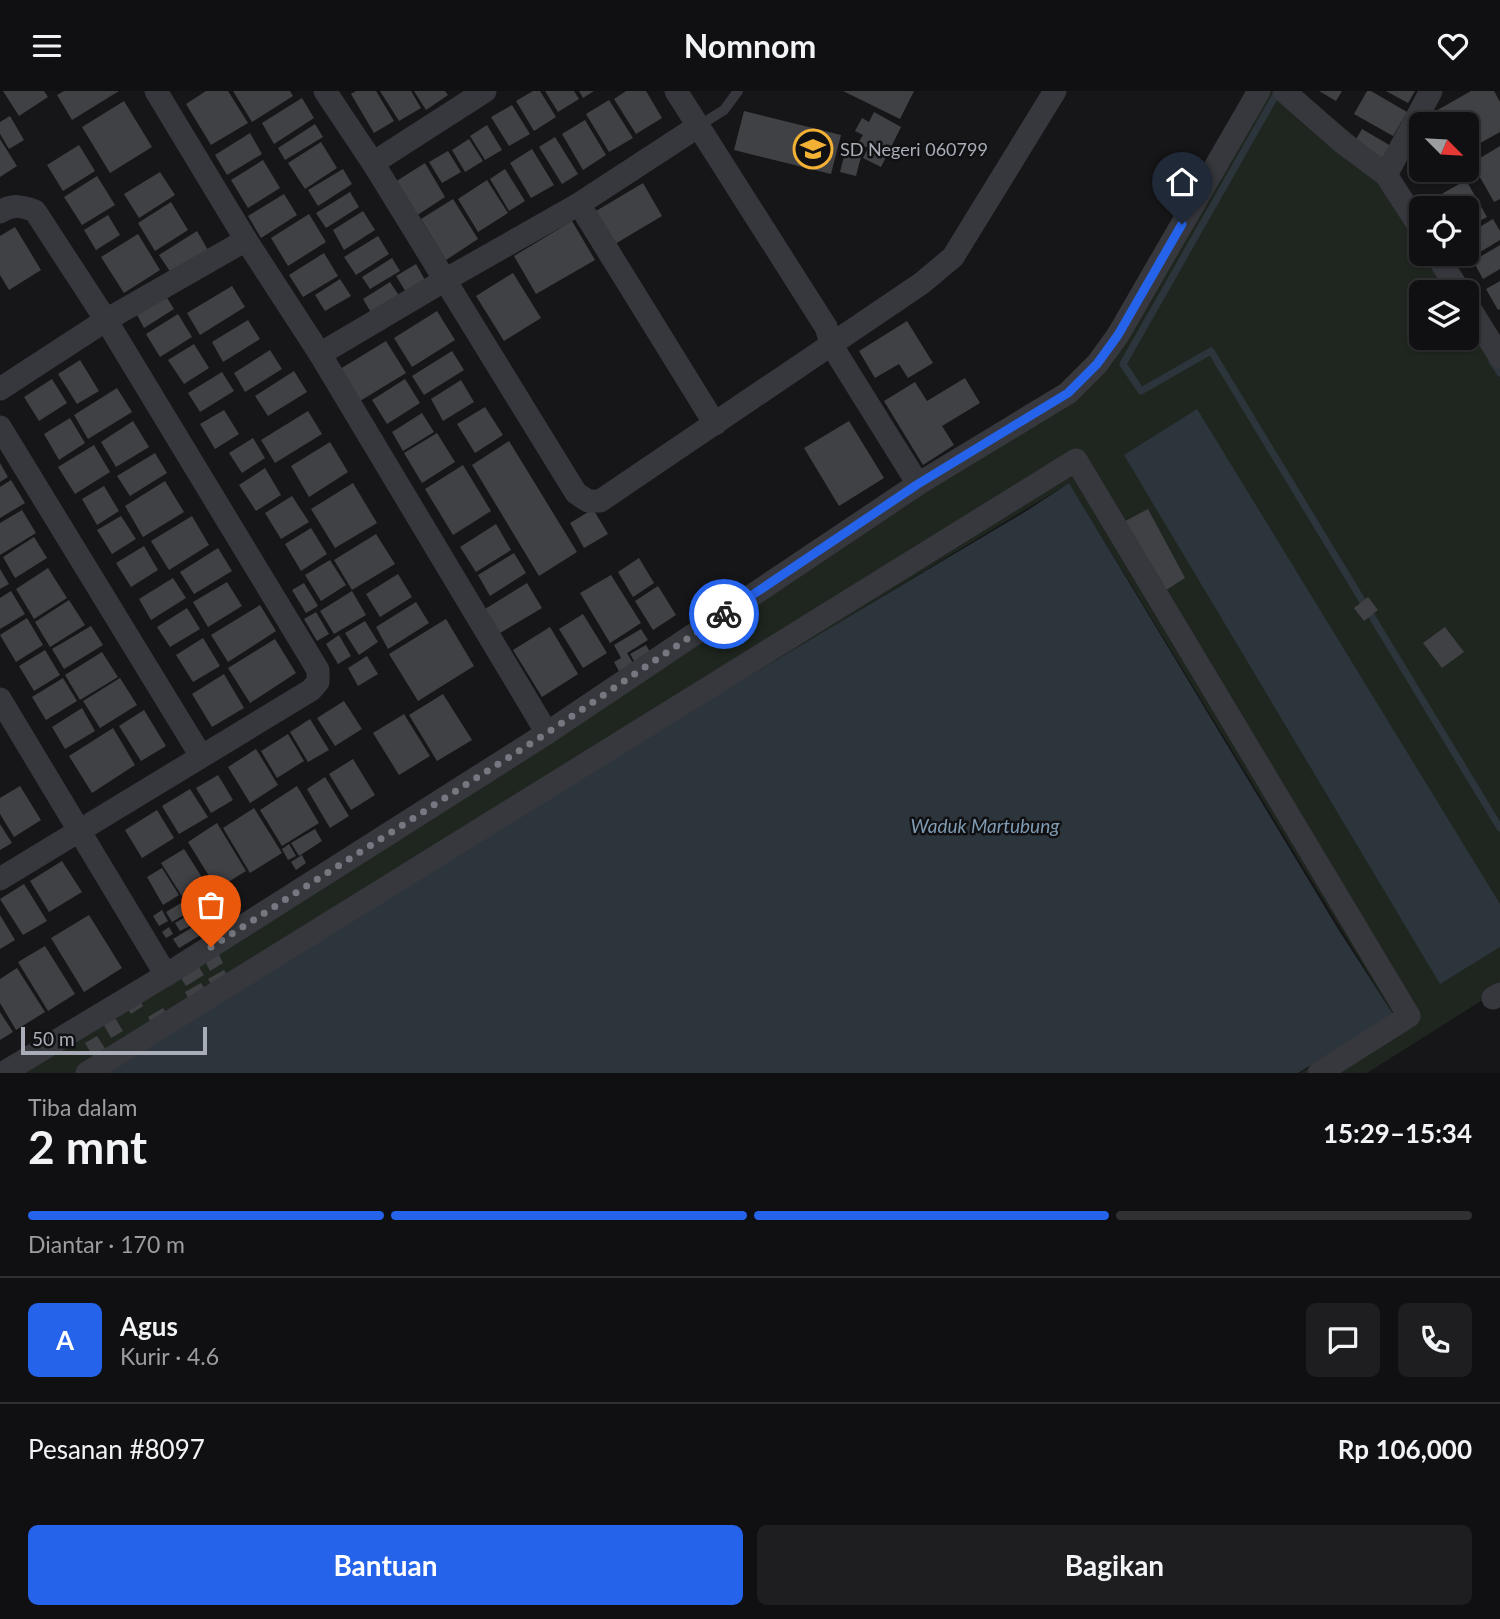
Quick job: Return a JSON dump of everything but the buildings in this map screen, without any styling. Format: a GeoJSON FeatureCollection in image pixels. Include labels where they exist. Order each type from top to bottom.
{"type":"FeatureCollection","features":[{"type":"Feature","properties":{"kind":"street"},"geometry":{"type":"LineString","coordinates":[[156,91],[246,240],[320,354],[547,733]]}},
{"type":"Feature","properties":{"kind":"street"},"geometry":{"type":"LineString","coordinates":[[325,91],[373,163],[576,493],[588,501],[600,501],[832,346],[922,283],[953,257],[1055,91]]}},
{"type":"Feature","properties":{"kind":"street"},"geometry":{"type":"LineString","coordinates":[[373,163],[485,91]]}},
{"type":"Feature","properties":{"kind":"street"},"geometry":{"type":"LineString","coordinates":[[676,91],[826,327],[832,346],[918,484]]}},
{"type":"Feature","properties":{"kind":"street"},"geometry":{"type":"LineString","coordinates":[[4,1073],[166,975],[547,733],[918,484],[1068,393],[1097,364],[1118,335],[1259,91]]}},
{"type":"Feature","properties":{"kind":"street"},"geometry":{"type":"LineString","coordinates":[[1386,176],[1431,91]]}},
{"type":"Feature","properties":{"kind":"street"},"geometry":{"type":"LineString","coordinates":[[1286,92],[1342,142],[1386,176],[1409,211]]}},
{"type":"Feature","properties":{"kind":"street"},"geometry":{"type":"LineString","coordinates":[[320,354],[579,204],[697,127]]}},
{"type":"Feature","properties":{"kind":"street"},"geometry":{"type":"LineString","coordinates":[[579,204],[715,424]]}},
{"type":"Feature","properties":{"kind":"street"},"geometry":{"type":"LineString","coordinates":[[0,212],[7,207],[23,206],[35,211],[106,320],[318,670],[318,682],[311,690],[0,879]]}},
{"type":"Feature","properties":{"kind":"street"},"geometry":{"type":"LineString","coordinates":[[0,389],[106,320],[246,240]]}},
{"type":"Feature","properties":{"kind":"street"},"geometry":{"type":"LineString","coordinates":[[1479,324],[1500,357]]}},
{"type":"Feature","properties":{"kind":"street"},"geometry":{"type":"LineString","coordinates":[[0,427],[201,756]]}},
{"type":"Feature","properties":{"kind":"street"},"geometry":{"type":"LineString","coordinates":[[88,1073],[1076,460],[1409,1016],[1319,1073]]}},
{"type":"Feature","properties":{"kind":"street"},"geometry":{"type":"LineString","coordinates":[[1,703],[166,975]]}},
{"type":"Feature","properties":{"kind":"lane"},"geometry":{"type":"LineString","coordinates":[[697,127],[724,110],[738,91]]}},
{"type":"Feature","properties":{"kind":"shaded area"},"geometry":{"type":"Polygon","coordinates":[[[1270,91],[1299,91],[1389,164],[1409,198],[1409,266],[1449,266],[1458,280],[1409,280],[1409,350],[1479,350],[1479,315],[1500,351],[1500,989],[1367,1073],[1300,1073],[1393,1014],[1069,483],[98,1073],[6,1073],[1039,411],[1105,372],[1270,91]]]}},
{"type":"Feature","properties":{"kind":"water"},"geometry":{"type":"Polygon","coordinates":[[[1197,409],[1500,904],[1500,947],[1440,984],[1124,455],[1197,409]]]}},
{"type":"Feature","properties":{"kind":"water","name":"Waduk Martubung"},"geometry":{"type":"Polygon","coordinates":[[[1069,483],[1338,929],[1393,1014],[1298,1073],[102,1073],[575,780],[1069,483]]]}},
{"type":"Feature","properties":{"kind":"waterway"},"geometry":{"type":"LineString","coordinates":[[1278,91],[1123,364],[1141,391],[1211,351],[1500,828]]}},
{"type":"Feature","properties":{"kind":"waterway"},"geometry":{"type":"LineString","coordinates":[[1492,361],[1500,373]]}},
{"type":"Feature","properties":{"kind":"way so far"},"geometry":{"type":"LineString","coordinates":[[211,947],[547,733],[724,614]]}},
{"type":"Feature","properties":{"kind":"place","name":"SD Negeri 060799"},"geometry":{"type":"Point","coordinates":[813,149]}},
{"type":"Feature","properties":{"kind":"route"},"geometry":{"type":"LineString","coordinates":[[724,614],[918,484],[1068,393],[1097,364],[1118,335],[1182,224]]}}]}
